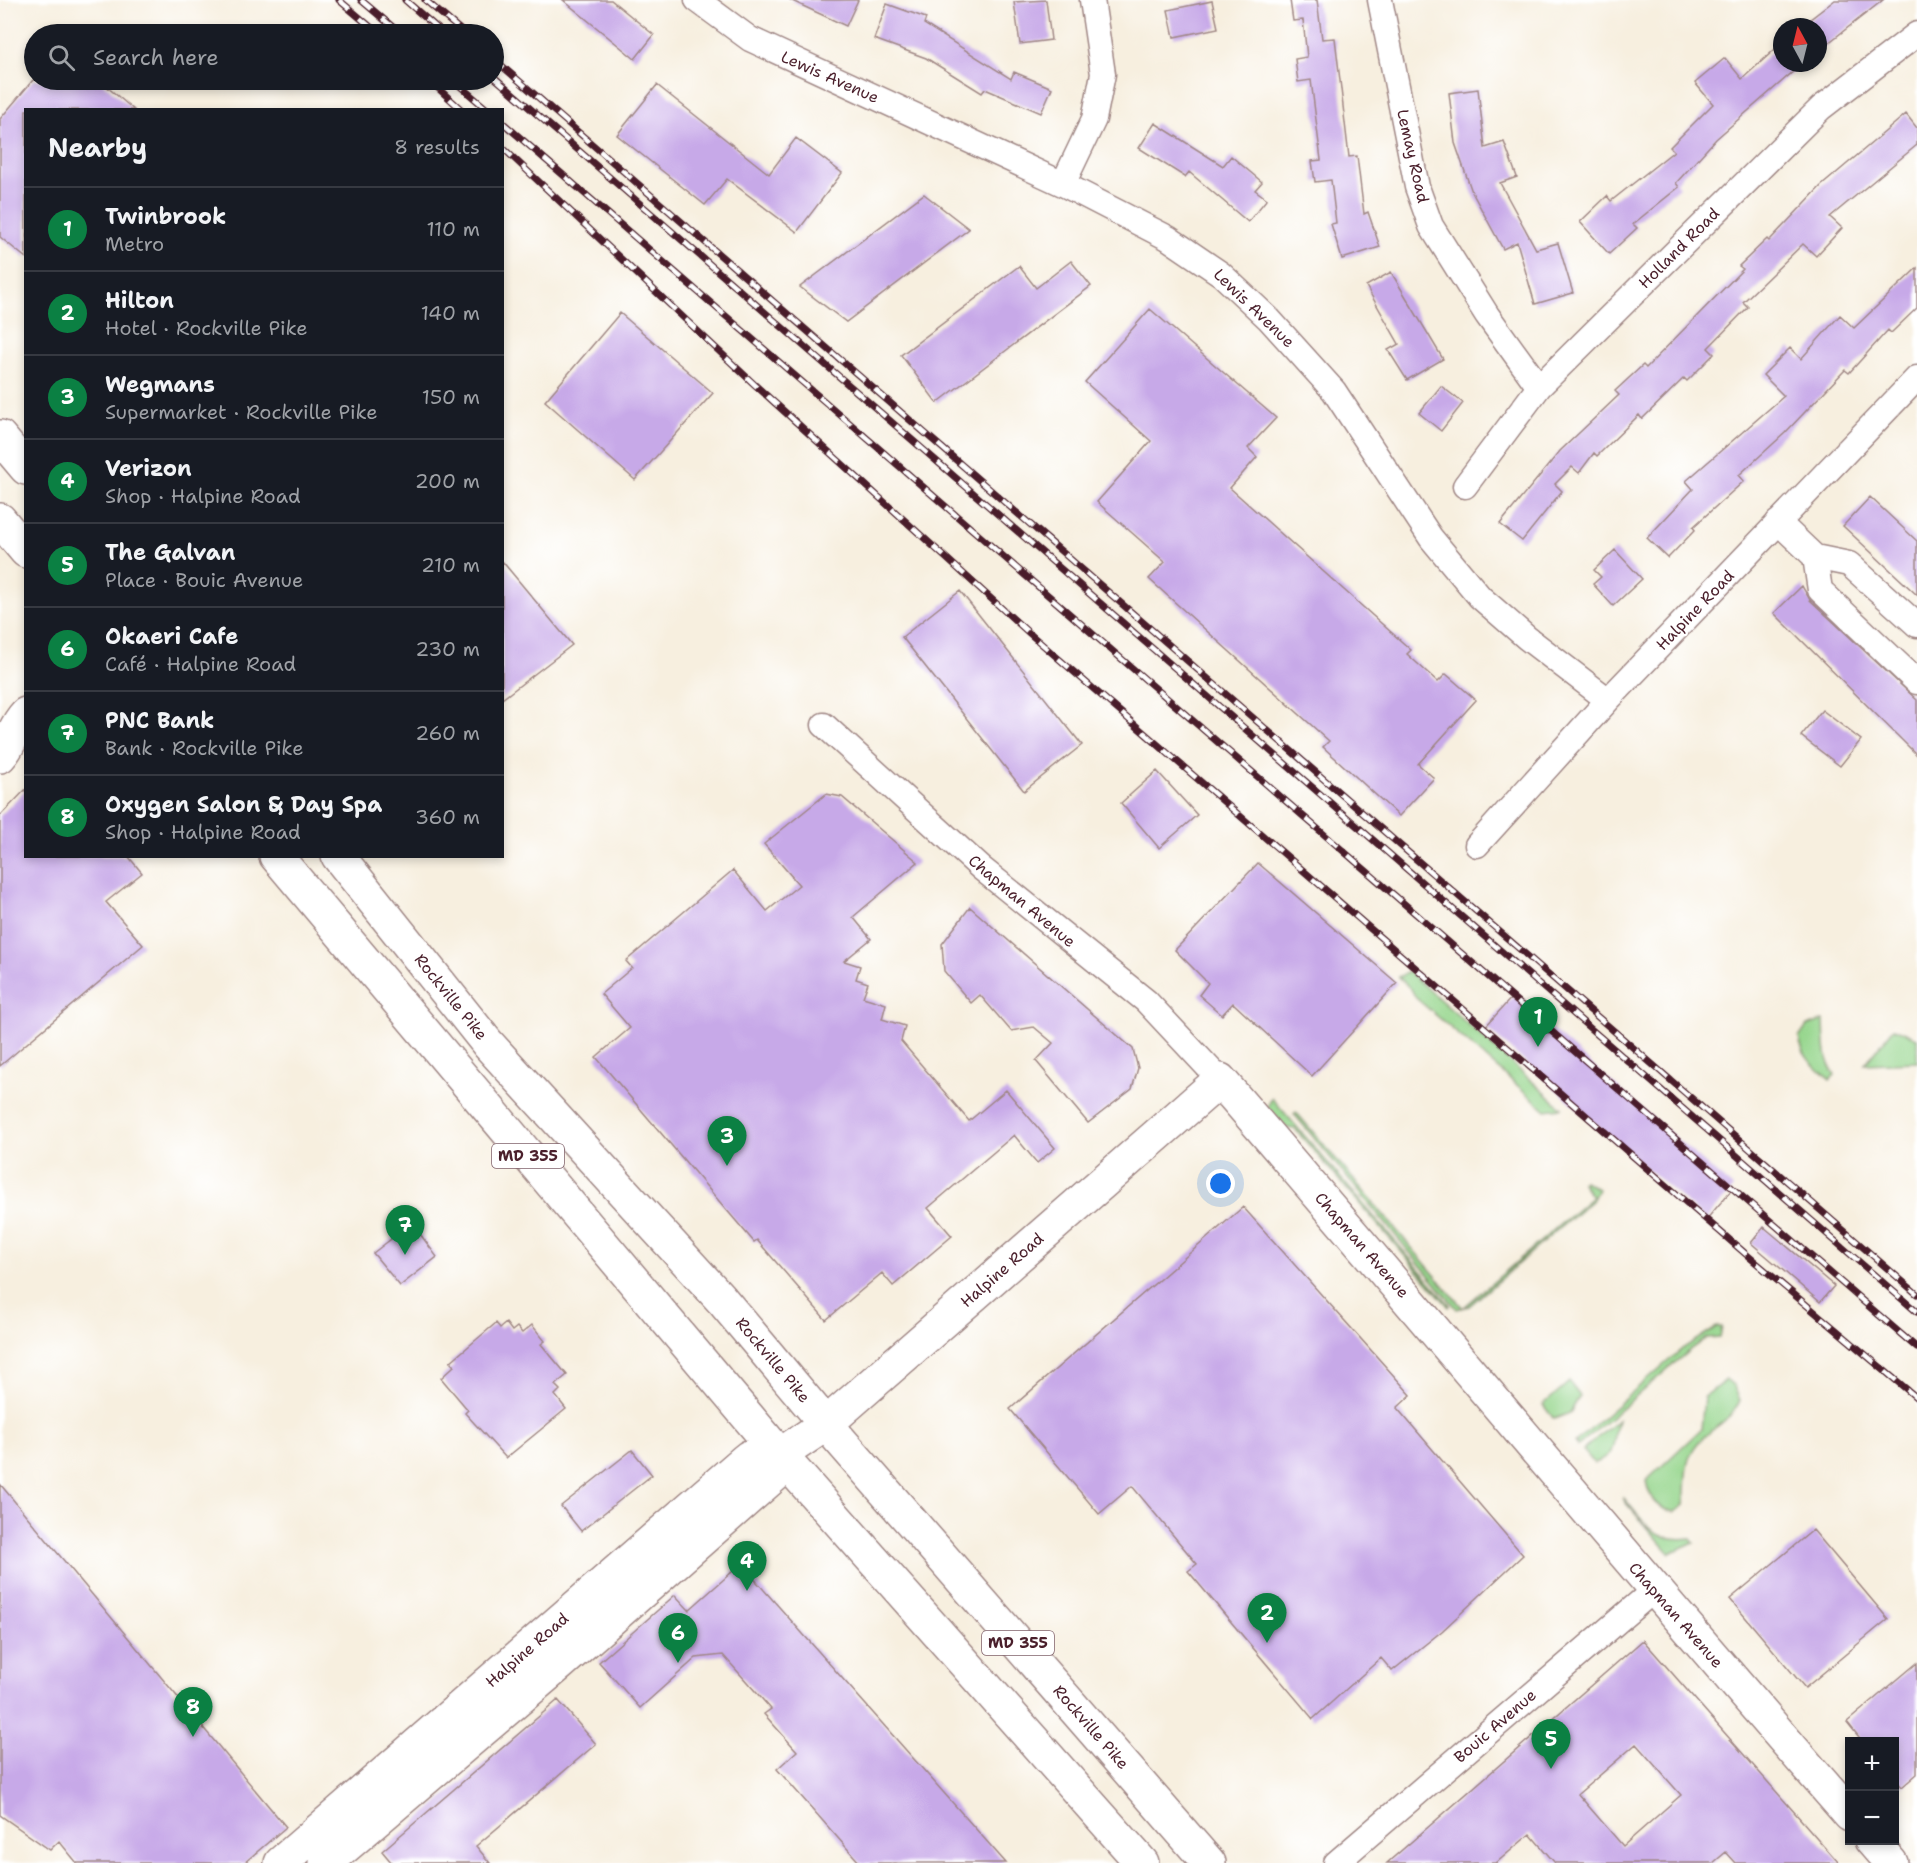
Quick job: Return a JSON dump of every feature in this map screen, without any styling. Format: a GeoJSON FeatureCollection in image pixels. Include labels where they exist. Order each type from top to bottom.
{"type":"FeatureCollection","features":[{"type":"Feature","properties":{"kind":"street","name":"Lewis Avenue"},"geometry":{"type":"LineString","coordinates":[[697,0],[750,39],[1063,184],[1168,238],[1229,281],[1269,319],[1334,391],[1431,538],[1480,597],[1527,638],[1608,700]]}},
{"type":"Feature","properties":{"kind":"street"},"geometry":{"type":"LineString","coordinates":[[1063,184],[1094,119],[1103,74],[1092,0]]}},
{"type":"Feature","properties":{"kind":"street","name":"Lemay Road"},"geometry":{"type":"LineString","coordinates":[[1380,0],[1418,187],[1431,226],[1486,315],[1539,387]]}},
{"type":"Feature","properties":{"kind":"street","name":"Holland Road"},"geometry":{"type":"LineString","coordinates":[[1465,486],[1539,387],[1821,108],[1917,34]]}},
{"type":"Feature","properties":{"kind":"street","name":"Halpine Road"},"geometry":{"type":"LineString","coordinates":[[1477,845],[1608,700],[1917,378]]}},
{"type":"Feature","properties":{"kind":"street"},"geometry":{"type":"LineString","coordinates":[[0,437],[24,466]]}},
{"type":"Feature","properties":{"kind":"street"},"geometry":{"type":"LineString","coordinates":[[0,520],[24,549]]}},
{"type":"Feature","properties":{"kind":"street"},"geometry":{"type":"LineString","coordinates":[[1778,522],[1815,557],[1849,564],[1917,625]]}},
{"type":"Feature","properties":{"kind":"street"},"geometry":{"type":"LineString","coordinates":[[1815,557],[1820,590],[1917,682]]}},
{"type":"Feature","properties":{"kind":"street"},"geometry":{"type":"LineString","coordinates":[[11,749],[16,724],[24,716]]}},
{"type":"Feature","properties":{"kind":"street","name":"Chapman Avenue"},"geometry":{"type":"LineString","coordinates":[[824,725],[981,868],[1146,1001],[1220,1080],[1527,1437],[1654,1590],[1845,1809]]}},
{"type":"Feature","properties":{"kind":"street","name":"MD 355"},"geometry":{"type":"LineString","coordinates":[[278,858],[780,1455],[1142,1863]]}},
{"type":"Feature","properties":{"kind":"street","name":"Rockville Pike"},"geometry":{"type":"LineString","coordinates":[[340,858],[488,1044],[722,1300],[826,1424],[1209,1863]]}},
{"type":"Feature","properties":{"kind":"street","name":"Halpine Road"},"geometry":{"type":"LineString","coordinates":[[281,1863],[748,1457],[780,1455],[826,1424],[1220,1080]]}},
{"type":"Feature","properties":{"kind":"street","name":"Halpine Road"},"geometry":{"type":"LineString","coordinates":[[326,1863],[560,1664],[776,1474],[780,1455]]}},
{"type":"Feature","properties":{"kind":"street","name":"Bouic Avenue"},"geometry":{"type":"LineString","coordinates":[[1336,1863],[1654,1590]]}},
{"type":"Feature","properties":{"kind":"street"},"geometry":{"type":"LineString","coordinates":[[1875,1845],[1891,1863]]}},
{"type":"Feature","properties":{"kind":"green space"},"geometry":{"type":"Polygon","coordinates":[[[1409,972],[1562,1108],[1546,1110],[1416,998],[1411,989],[1398,977],[1409,972]]]}},
{"type":"Feature","properties":{"kind":"green space"},"geometry":{"type":"Polygon","coordinates":[[[1824,1020],[1828,1062],[1835,1075],[1830,1080],[1807,1057],[1799,1038],[1807,1026],[1824,1020]]]}},
{"type":"Feature","properties":{"kind":"green space"},"geometry":{"type":"Polygon","coordinates":[[[1894,1028],[1917,1038],[1917,1062],[1865,1064],[1894,1028]]]}},
{"type":"Feature","properties":{"kind":"green space"},"geometry":{"type":"Polygon","coordinates":[[[1272,1098],[1450,1305],[1449,1307],[1295,1129],[1286,1128],[1267,1107],[1272,1098]]]}},
{"type":"Feature","properties":{"kind":"green space"},"geometry":{"type":"Polygon","coordinates":[[[1296,1112],[1463,1308],[1457,1309],[1294,1114],[1296,1112]]]}},
{"type":"Feature","properties":{"kind":"green space"},"geometry":{"type":"Polygon","coordinates":[[[1584,1181],[1598,1189],[1593,1199],[1469,1306],[1464,1307],[1592,1197],[1582,1183],[1584,1181]]]}},
{"type":"Feature","properties":{"kind":"green space"},"geometry":{"type":"Polygon","coordinates":[[[1716,1327],[1722,1327],[1720,1337],[1707,1338],[1691,1349],[1578,1446],[1575,1442],[1682,1349],[1716,1327]]]}},
{"type":"Feature","properties":{"kind":"green space"},"geometry":{"type":"Polygon","coordinates":[[[1726,1380],[1734,1387],[1740,1400],[1730,1415],[1696,1446],[1686,1472],[1684,1505],[1675,1512],[1669,1511],[1655,1502],[1649,1493],[1646,1481],[1701,1429],[1704,1397],[1726,1380]]]}},
{"type":"Feature","properties":{"kind":"green space"},"geometry":{"type":"Polygon","coordinates":[[[1569,1382],[1580,1396],[1570,1413],[1554,1419],[1543,1405],[1569,1382]]]}},
{"type":"Feature","properties":{"kind":"green space"},"geometry":{"type":"Polygon","coordinates":[[[1618,1420],[1611,1452],[1602,1461],[1594,1463],[1583,1450],[1618,1420]]]}},
{"type":"Feature","properties":{"kind":"green space"},"geometry":{"type":"Polygon","coordinates":[[[1623,1497],[1651,1529],[1668,1537],[1691,1538],[1694,1542],[1670,1553],[1625,1502],[1623,1497]]]}},
{"type":"Feature","properties":{"kind":"building"},"geometry":{"type":"Polygon","coordinates":[[[563,0],[611,0],[654,35],[635,59],[563,0]]]}},
{"type":"Feature","properties":{"kind":"building"},"geometry":{"type":"Polygon","coordinates":[[[790,0],[858,0],[846,26],[790,0]]]}},
{"type":"Feature","properties":{"kind":"building"},"geometry":{"type":"Polygon","coordinates":[[[1046,0],[1051,40],[1020,44],[1014,2],[1046,0]]]}},
{"type":"Feature","properties":{"kind":"building"},"geometry":{"type":"Polygon","coordinates":[[[1290,0],[1317,0],[1322,39],[1335,38],[1349,157],[1357,156],[1364,214],[1368,212],[1380,247],[1342,259],[1331,224],[1336,223],[1331,180],[1315,182],[1312,161],[1321,160],[1311,80],[1298,82],[1295,59],[1307,57],[1303,20],[1293,21],[1290,0]]]}},
{"type":"Feature","properties":{"kind":"building"},"geometry":{"type":"Polygon","coordinates":[[[1835,0],[1883,0],[1827,44],[1827,18],[1812,18],[1835,0]]]}},
{"type":"Feature","properties":{"kind":"building"},"geometry":{"type":"Polygon","coordinates":[[[1212,1],[1218,28],[1174,37],[1168,10],[1212,1]]]}},
{"type":"Feature","properties":{"kind":"building"},"geometry":{"type":"Polygon","coordinates":[[[887,4],[926,18],[924,24],[1011,79],[1014,72],[1052,88],[1041,113],[985,89],[982,93],[926,58],[874,39],[887,4]]]}},
{"type":"Feature","properties":{"kind":"building"},"geometry":{"type":"Polygon","coordinates":[[[1773,51],[1773,72],[1793,72],[1716,139],[1676,183],[1679,187],[1633,224],[1637,228],[1609,254],[1580,222],[1607,196],[1611,201],[1674,151],[1670,147],[1713,104],[1695,83],[1725,58],[1742,79],[1773,51]]]}},
{"type":"Feature","properties":{"kind":"building"},"geometry":{"type":"Polygon","coordinates":[[[657,85],[769,174],[796,138],[842,173],[797,232],[727,179],[705,205],[617,135],[657,85]]]}},
{"type":"Feature","properties":{"kind":"building"},"geometry":{"type":"Polygon","coordinates":[[[1478,89],[1485,148],[1504,142],[1517,177],[1500,183],[1536,249],[1558,243],[1573,293],[1535,304],[1517,242],[1503,249],[1472,192],[1455,143],[1449,93],[1478,89]]]}},
{"type":"Feature","properties":{"kind":"building"},"geometry":{"type":"Polygon","coordinates":[[[25,90],[111,90],[132,108],[24,108],[24,256],[0,237],[0,119],[25,90]]]}},
{"type":"Feature","properties":{"kind":"building"},"geometry":{"type":"Polygon","coordinates":[[[1906,114],[1917,128],[1917,145],[1830,217],[1842,228],[1816,256],[1803,244],[1743,302],[1748,307],[1708,348],[1714,354],[1687,381],[1684,378],[1642,419],[1639,415],[1597,456],[1594,453],[1579,473],[1572,467],[1555,484],[1562,491],[1522,541],[1500,524],[1560,451],[1619,395],[1615,391],[1643,365],[1646,368],[1743,269],[1739,266],[1767,239],[1769,241],[1821,186],[1906,114]]]}},
{"type":"Feature","properties":{"kind":"building"},"geometry":{"type":"Polygon","coordinates":[[[1155,123],[1223,166],[1231,156],[1262,182],[1255,190],[1267,199],[1248,222],[1189,172],[1185,177],[1139,148],[1155,123]]]}},
{"type":"Feature","properties":{"kind":"building"},"geometry":{"type":"Polygon","coordinates":[[[924,194],[969,229],[846,322],[800,287],[924,194]]]}},
{"type":"Feature","properties":{"kind":"building"},"geometry":{"type":"Polygon","coordinates":[[[1071,261],[1091,286],[937,403],[901,355],[1019,266],[1036,288],[1071,261]]]}},
{"type":"Feature","properties":{"kind":"building"},"geometry":{"type":"Polygon","coordinates":[[[1917,268],[1917,308],[1891,333],[1888,330],[1849,373],[1845,370],[1785,433],[1739,475],[1744,481],[1693,527],[1695,530],[1668,558],[1647,538],[1693,489],[1686,481],[1784,396],[1763,375],[1790,348],[1801,359],[1840,315],[1854,328],[1917,268]]]}},
{"type":"Feature","properties":{"kind":"building"},"geometry":{"type":"Polygon","coordinates":[[[1391,272],[1443,359],[1407,380],[1388,350],[1399,344],[1366,286],[1391,272]]]}},
{"type":"Feature","properties":{"kind":"building"},"geometry":{"type":"Polygon","coordinates":[[[1150,309],[1276,418],[1248,448],[1257,457],[1230,488],[1411,650],[1407,654],[1438,682],[1446,674],[1476,700],[1418,764],[1434,778],[1399,816],[1323,747],[1329,741],[1149,579],[1165,562],[1097,502],[1151,441],[1085,382],[1150,309]]]}},
{"type":"Feature","properties":{"kind":"building"},"geometry":{"type":"Polygon","coordinates":[[[620,313],[713,393],[635,480],[545,401],[620,313]]]}},
{"type":"Feature","properties":{"kind":"building"},"geometry":{"type":"Polygon","coordinates":[[[1441,386],[1463,403],[1441,431],[1419,413],[1441,386]]]}},
{"type":"Feature","properties":{"kind":"building"},"geometry":{"type":"Polygon","coordinates":[[[1870,497],[1917,541],[1917,595],[1843,526],[1870,497]]]}},
{"type":"Feature","properties":{"kind":"building"},"geometry":{"type":"Polygon","coordinates":[[[1615,550],[1642,579],[1613,606],[1593,584],[1601,577],[1594,570],[1615,550]]]}},
{"type":"Feature","properties":{"kind":"building"},"geometry":{"type":"Polygon","coordinates":[[[504,563],[572,645],[504,697],[504,563]]]}},
{"type":"Feature","properties":{"kind":"building"},"geometry":{"type":"Polygon","coordinates":[[[1802,586],[1810,600],[1917,700],[1917,755],[1774,613],[1802,586]]]}},
{"type":"Feature","properties":{"kind":"building"},"geometry":{"type":"Polygon","coordinates":[[[960,591],[1082,745],[1024,791],[902,637],[960,591]]]}},
{"type":"Feature","properties":{"kind":"building"},"geometry":{"type":"Polygon","coordinates":[[[1822,710],[1861,740],[1840,766],[1801,736],[1822,710]]]}},
{"type":"Feature","properties":{"kind":"building"},"geometry":{"type":"Polygon","coordinates":[[[1157,771],[1197,815],[1159,848],[1121,803],[1157,771]]]}},
{"type":"Feature","properties":{"kind":"building"},"geometry":{"type":"Polygon","coordinates":[[[24,791],[24,858],[130,858],[142,873],[106,902],[143,945],[0,1066],[0,816],[24,791]]]}},
{"type":"Feature","properties":{"kind":"building"},"geometry":{"type":"Polygon","coordinates":[[[826,794],[842,797],[918,862],[853,917],[871,939],[844,961],[860,966],[856,979],[868,983],[863,997],[886,1004],[882,1019],[905,1026],[901,1041],[969,1121],[1006,1090],[1055,1148],[1037,1163],[1014,1135],[928,1208],[952,1236],[893,1286],[882,1273],[826,1320],[757,1240],[754,1242],[596,1057],[630,1028],[601,994],[632,968],[626,961],[733,870],[767,911],[799,885],[764,844],[826,794]]]}},
{"type":"Feature","properties":{"kind":"building"},"geometry":{"type":"Polygon","coordinates":[[[1258,863],[1397,983],[1312,1076],[1233,1003],[1222,1015],[1199,995],[1208,983],[1175,950],[1258,863]]]}},
{"type":"Feature","properties":{"kind":"building"},"geometry":{"type":"Polygon","coordinates":[[[970,907],[1133,1049],[1138,1068],[1132,1089],[1088,1123],[1036,1061],[1053,1043],[1034,1027],[1011,1031],[980,995],[971,1003],[944,971],[942,944],[970,907]]]}},
{"type":"Feature","properties":{"kind":"building"},"geometry":{"type":"Polygon","coordinates":[[[1513,996],[1733,1188],[1706,1220],[1485,1027],[1513,996]]]}},
{"type":"Feature","properties":{"kind":"building"},"geometry":{"type":"Polygon","coordinates":[[[1243,1207],[1411,1395],[1397,1408],[1523,1555],[1442,1631],[1392,1671],[1381,1658],[1313,1719],[1188,1571],[1197,1564],[1132,1486],[1099,1514],[1010,1409],[1243,1207]]]}},
{"type":"Feature","properties":{"kind":"building"},"geometry":{"type":"Polygon","coordinates":[[[412,1223],[437,1257],[400,1286],[373,1253],[412,1223]]]}},
{"type":"Feature","properties":{"kind":"building"},"geometry":{"type":"Polygon","coordinates":[[[1764,1227],[1834,1286],[1820,1302],[1751,1243],[1764,1227]]]}},
{"type":"Feature","properties":{"kind":"building"},"geometry":{"type":"Polygon","coordinates":[[[496,1323],[500,1328],[506,1323],[512,1331],[517,1327],[522,1333],[532,1325],[545,1341],[541,1344],[567,1375],[555,1385],[560,1390],[555,1395],[566,1409],[506,1458],[465,1413],[468,1410],[441,1378],[454,1366],[450,1362],[496,1323]]]}},
{"type":"Feature","properties":{"kind":"building"},"geometry":{"type":"Polygon","coordinates":[[[632,1450],[652,1475],[581,1531],[561,1506],[632,1450]]]}},
{"type":"Feature","properties":{"kind":"building"},"geometry":{"type":"Polygon","coordinates":[[[0,1484],[286,1827],[244,1863],[77,1863],[59,1841],[50,1850],[0,1815],[0,1484]]]}},
{"type":"Feature","properties":{"kind":"building"},"geometry":{"type":"Polygon","coordinates":[[[1813,1530],[1888,1619],[1805,1688],[1730,1599],[1813,1530]]]}},
{"type":"Feature","properties":{"kind":"building"},"geometry":{"type":"Polygon","coordinates":[[[741,1564],[1006,1863],[860,1863],[777,1769],[797,1751],[764,1714],[771,1709],[723,1655],[696,1658],[640,1708],[599,1662],[675,1595],[689,1610],[741,1564]]]}},
{"type":"Feature","properties":{"kind":"building"},"geometry":{"type":"Polygon","coordinates":[[[1643,1640],[1839,1863],[1736,1863],[1726,1852],[1713,1863],[1555,1863],[1530,1834],[1496,1863],[1387,1863],[1643,1640]],[[1636,1744],[1578,1794],[1623,1846],[1681,1795],[1636,1744]]]}},
{"type":"Feature","properties":{"kind":"building"},"geometry":{"type":"Polygon","coordinates":[[[1917,1663],[1917,1774],[1902,1787],[1899,1784],[1899,1737],[1859,1737],[1847,1722],[1917,1663]]]}},
{"type":"Feature","properties":{"kind":"building"},"geometry":{"type":"Polygon","coordinates":[[[558,1700],[596,1744],[476,1846],[490,1863],[392,1863],[382,1851],[558,1700]]]}},
{"type":"Feature","properties":{"kind":"railway"},"geometry":{"type":"LineString","coordinates":[[339,0],[367,24]]}},
{"type":"Feature","properties":{"kind":"railway"},"geometry":{"type":"LineString","coordinates":[[361,0],[389,24]]}},
{"type":"Feature","properties":{"kind":"railway"},"geometry":{"type":"LineString","coordinates":[[405,0],[433,24]]}},
{"type":"Feature","properties":{"kind":"railway"},"geometry":{"type":"LineString","coordinates":[[425,0],[453,24]]}},
{"type":"Feature","properties":{"kind":"railway"},"geometry":{"type":"LineString","coordinates":[[504,68],[1917,1294]]}},
{"type":"Feature","properties":{"kind":"railway"},"geometry":{"type":"LineString","coordinates":[[504,86],[1917,1312]]}},
{"type":"Feature","properties":{"kind":"railway"},"geometry":{"type":"LineString","coordinates":[[440,90],[460,108]]}},
{"type":"Feature","properties":{"kind":"railway"},"geometry":{"type":"LineString","coordinates":[[465,90],[486,108]]}},
{"type":"Feature","properties":{"kind":"railway"},"geometry":{"type":"LineString","coordinates":[[504,124],[1917,1348]]}},
{"type":"Feature","properties":{"kind":"railway"},"geometry":{"type":"LineString","coordinates":[[504,149],[754,384],[1029,633],[1747,1255],[1917,1398]]}},
{"type":"Feature","properties":{"kind":"place","name":"Twinbrook"},"geometry":{"type":"Point","coordinates":[1538,1047]}},
{"type":"Feature","properties":{"kind":"place","name":"Wegmans"},"geometry":{"type":"Point","coordinates":[727,1166]}},
{"type":"Feature","properties":{"kind":"place","name":"PNC Bank"},"geometry":{"type":"Point","coordinates":[405,1255]}},
{"type":"Feature","properties":{"kind":"place","name":"Verizon"},"geometry":{"type":"Point","coordinates":[747,1591]}},
{"type":"Feature","properties":{"kind":"place","name":"Hilton"},"geometry":{"type":"Point","coordinates":[1267,1643]}},
{"type":"Feature","properties":{"kind":"place","name":"Okaeri Cafe"},"geometry":{"type":"Point","coordinates":[678,1663]}},
{"type":"Feature","properties":{"kind":"place","name":"Oxygen Salon & Day Spa"},"geometry":{"type":"Point","coordinates":[193,1737]}},
{"type":"Feature","properties":{"kind":"place","name":"The Galvan"},"geometry":{"type":"Point","coordinates":[1551,1769]}}]}
